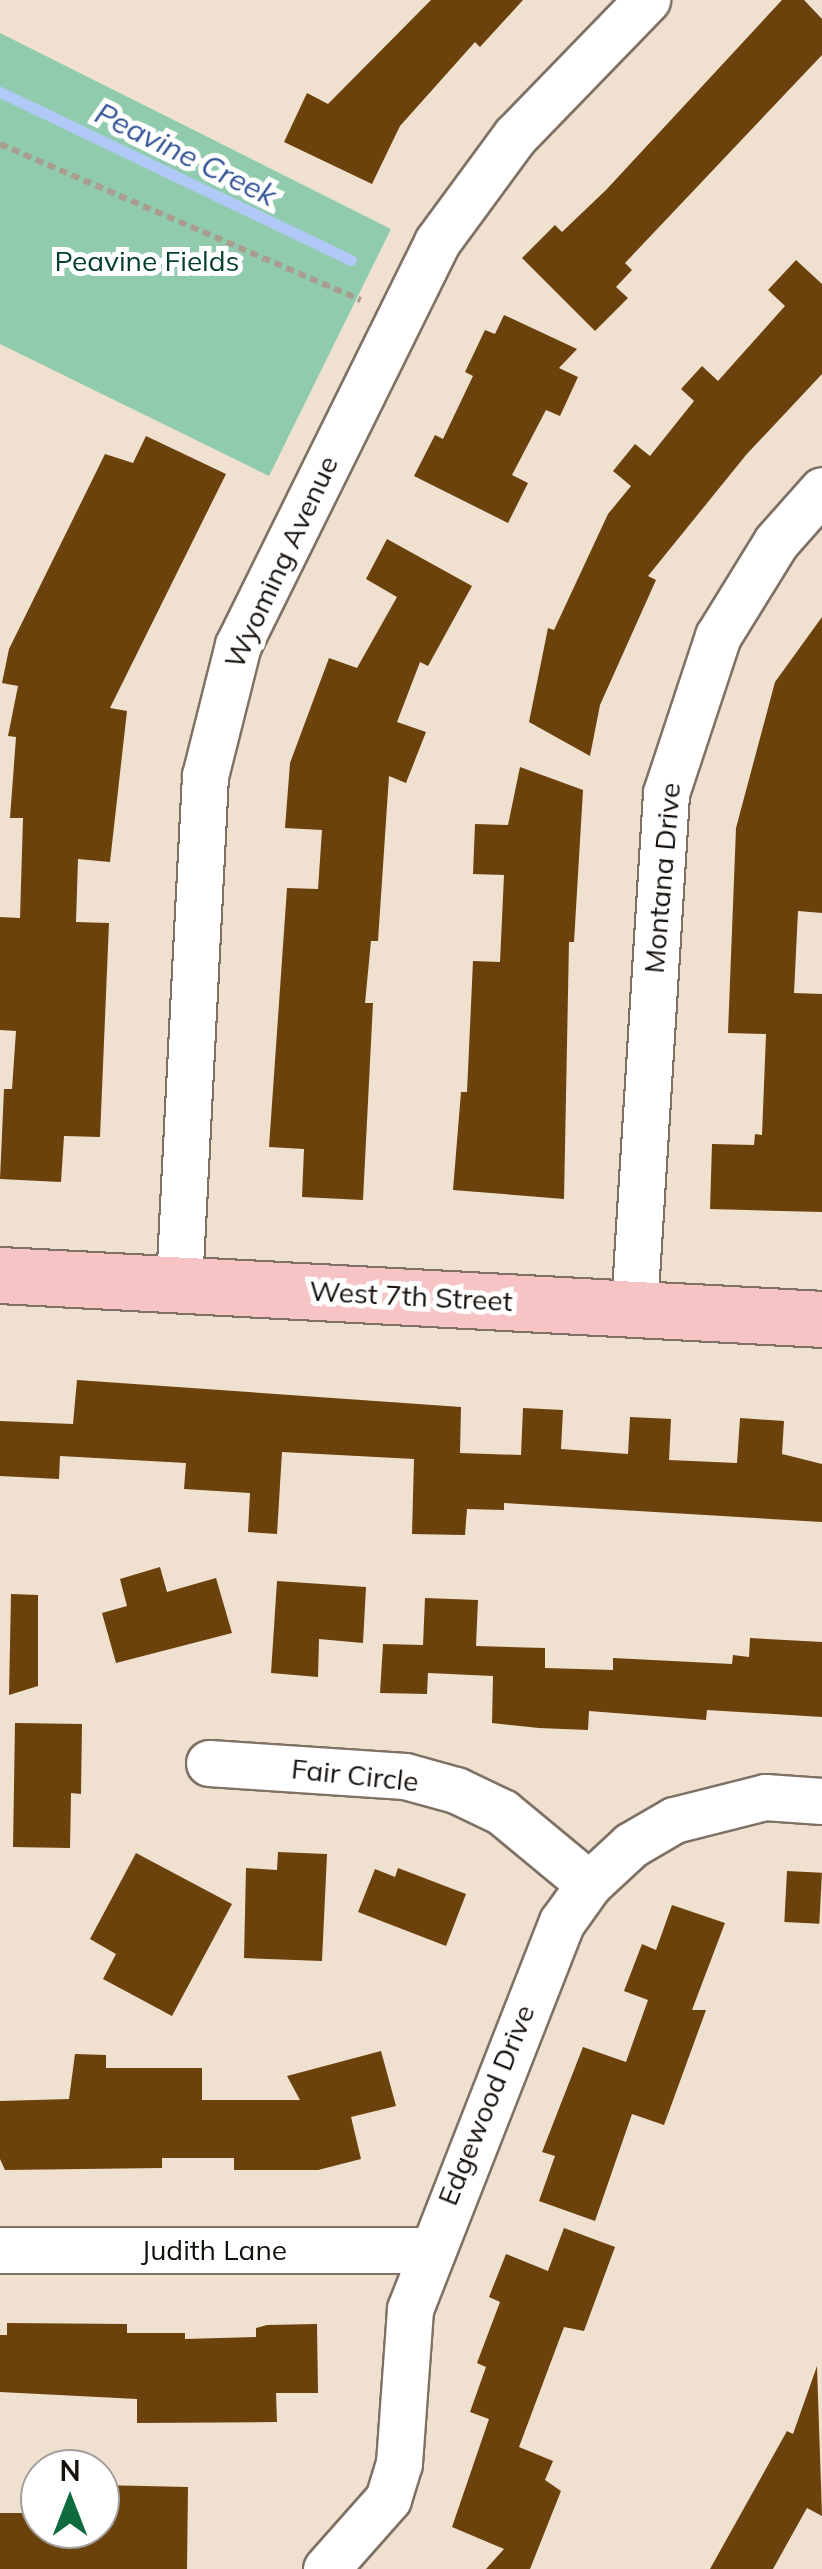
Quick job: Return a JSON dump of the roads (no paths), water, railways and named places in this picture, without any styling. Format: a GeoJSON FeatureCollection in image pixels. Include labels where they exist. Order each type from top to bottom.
{"type":"FeatureCollection","features":[{"type":"Feature","properties":{"kind":"main road","name":"West 7th Street"},"geometry":{"type":"LineString","coordinates":[[0,1274],[822,1319]]}},
{"type":"Feature","properties":{"kind":"street","name":"Wyoming Avenue"},"geometry":{"type":"LineString","coordinates":[[179,1284],[211,736],[238,645],[400,316],[472,188],[647,0]]}},
{"type":"Feature","properties":{"kind":"street","name":"Montana Drive"},"geometry":{"type":"LineString","coordinates":[[634,1308],[666,793],[718,636],[776,542],[822,490]]}},
{"type":"Feature","properties":{"kind":"street","name":"Fair Circle"},"geometry":{"type":"LineString","coordinates":[[209,1763],[405,1776],[456,1790],[502,1812],[590,1884]]}},
{"type":"Feature","properties":{"kind":"street","name":"Edgewood Drive"},"geometry":{"type":"LineString","coordinates":[[326,2569],[388,2499],[399,2462],[410,2309],[429,2250],[547,1954],[590,1884],[631,1845],[688,1815],[765,1798],[822,1801]]}},
{"type":"Feature","properties":{"kind":"street","name":"Judith Lane"},"geometry":{"type":"LineString","coordinates":[[0,2250],[429,2250]]}},
{"type":"Feature","properties":{"kind":"waterway","name":"Peavine Creek"},"geometry":{"type":"LineString","coordinates":[[0,92],[351,260]]}},
{"type":"Feature","properties":{"kind":"park label","name":"Peavine Fields"},"geometry":{"type":"Point","coordinates":[147,261]}}]}
